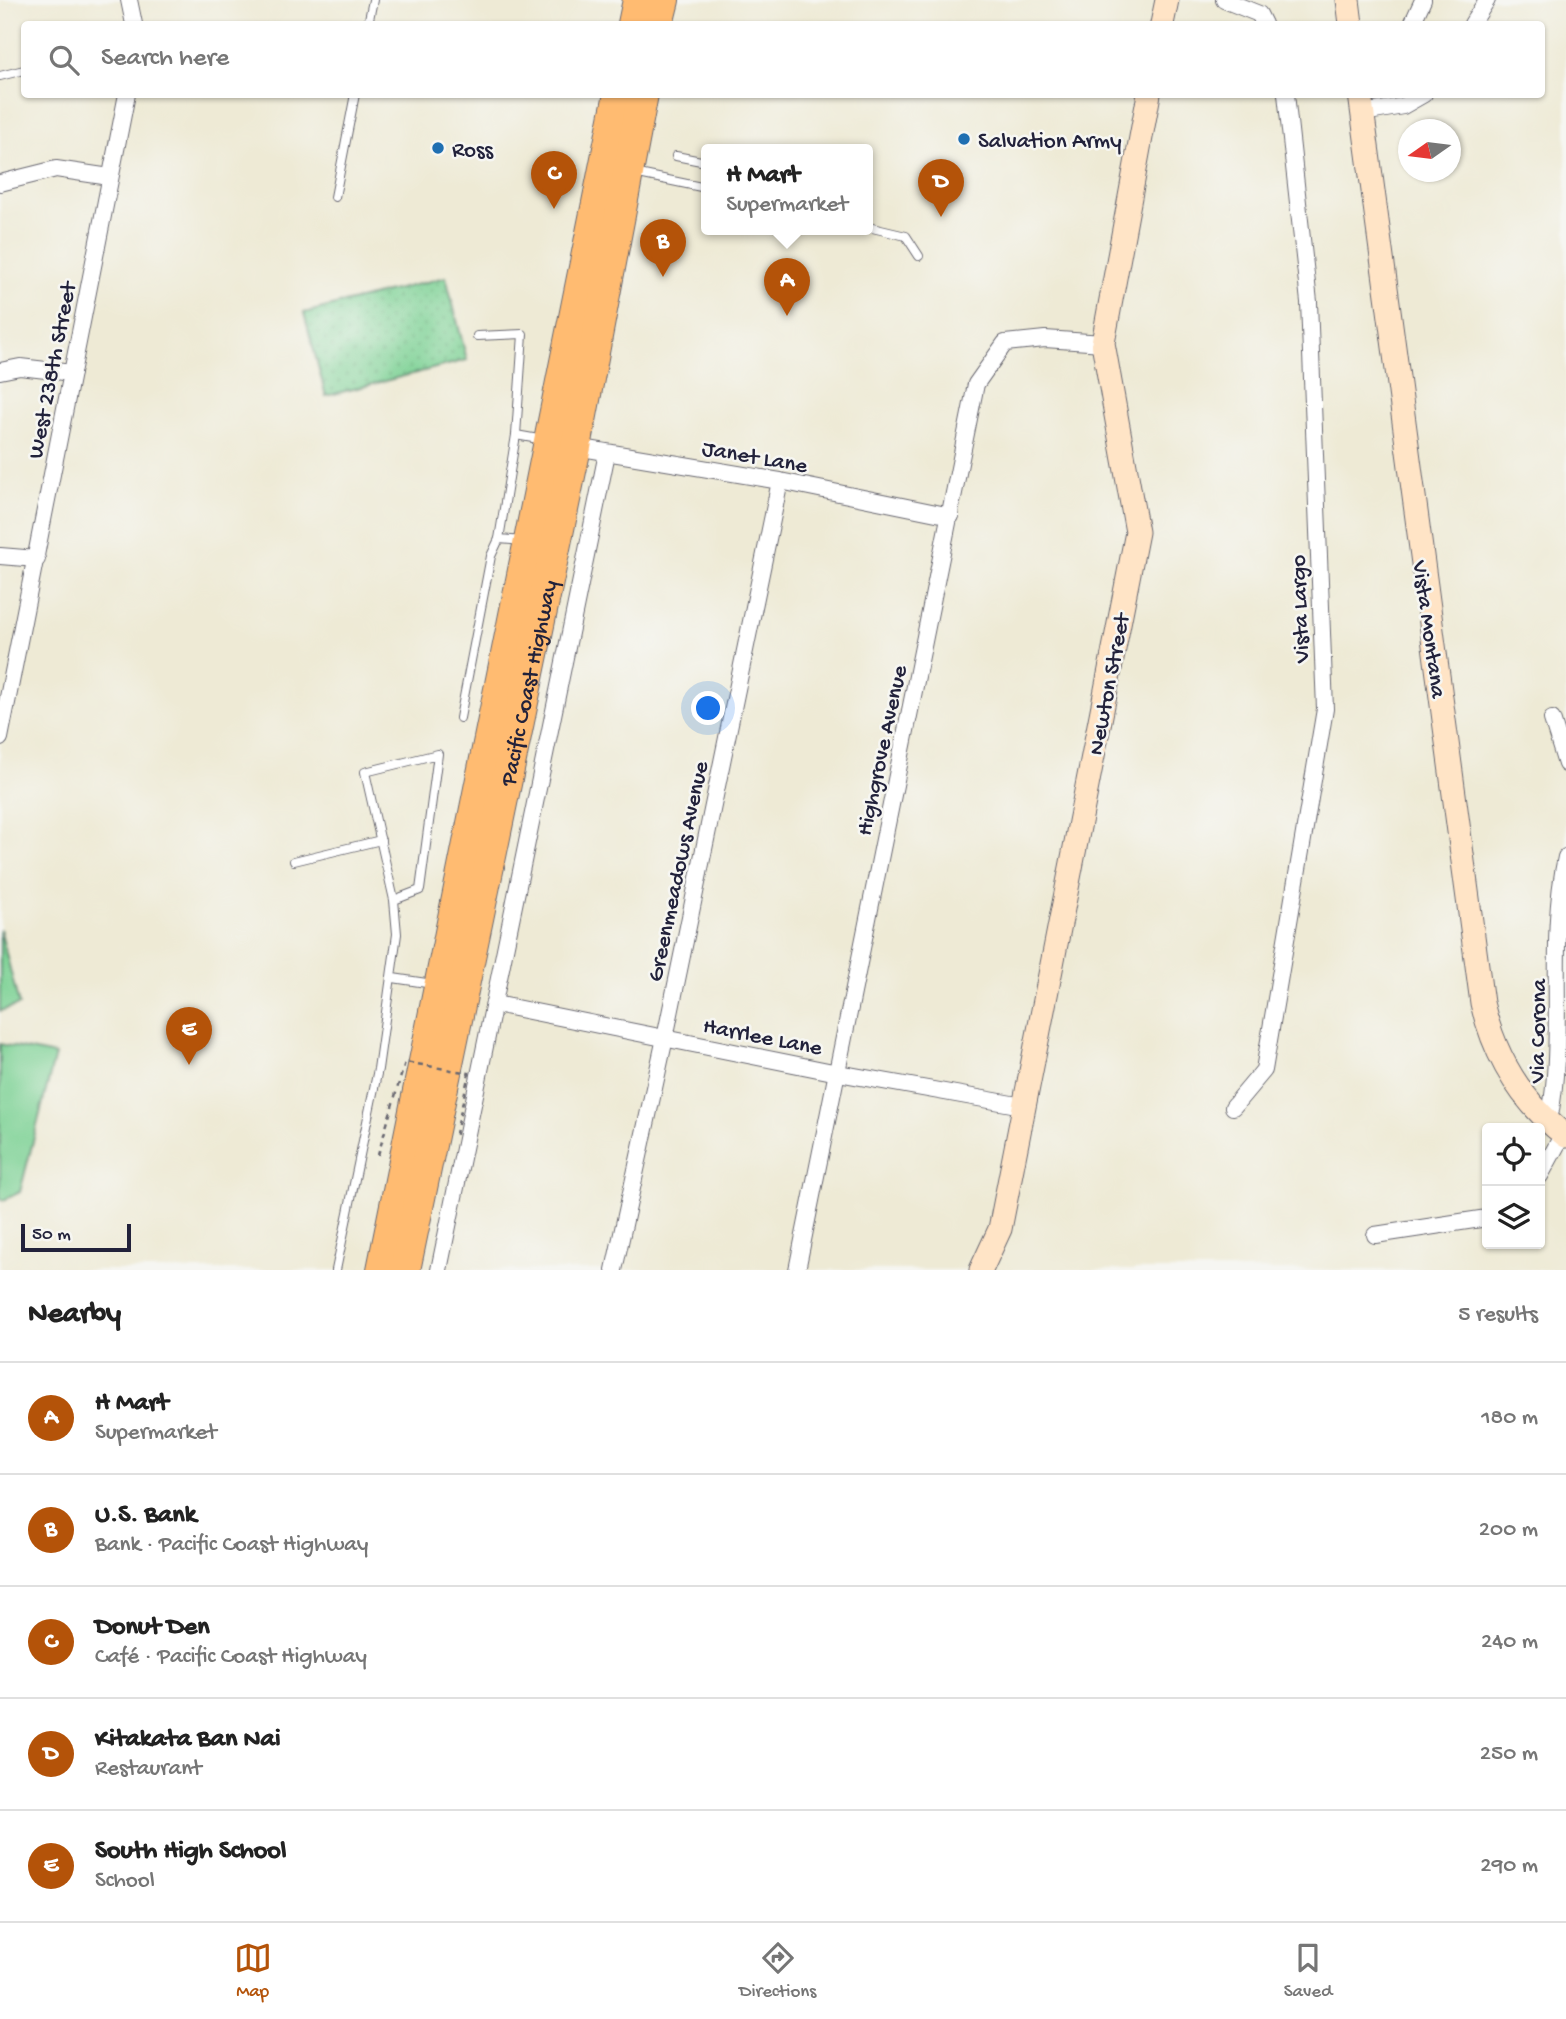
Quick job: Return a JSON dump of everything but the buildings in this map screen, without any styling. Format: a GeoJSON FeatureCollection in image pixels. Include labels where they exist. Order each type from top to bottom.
{"type":"FeatureCollection","features":[{"type":"Feature","properties":{"kind":"highway"},"geometry":{"type":"LineString","coordinates":[[634,21],[638,0]]}},
{"type":"Feature","properties":{"kind":"highway"},"geometry":{"type":"LineString","coordinates":[[659,21],[664,0]]}},
{"type":"Feature","properties":{"kind":"highway","name":"Pacific Coast Highway"},"geometry":{"type":"LineString","coordinates":[[382,1270],[530,542],[603,330],[618,98]]}},
{"type":"Feature","properties":{"kind":"highway","name":"Pacific Coast Highway"},"geometry":{"type":"LineString","coordinates":[[405,1270],[615,170],[642,98]]}},
{"type":"Feature","properties":{"kind":"street"},"geometry":{"type":"LineString","coordinates":[[129,0],[133,21]]}},
{"type":"Feature","properties":{"kind":"street"},"geometry":{"type":"LineString","coordinates":[[1163,21],[1167,0]]}},
{"type":"Feature","properties":{"kind":"street"},"geometry":{"type":"LineString","coordinates":[[1224,0],[1259,14],[1262,21]]}},
{"type":"Feature","properties":{"kind":"street"},"geometry":{"type":"LineString","coordinates":[[1348,0],[1351,21]]}},
{"type":"Feature","properties":{"kind":"street"},"geometry":{"type":"LineString","coordinates":[[1413,21],[1423,0]]}},
{"type":"Feature","properties":{"kind":"street"},"geometry":{"type":"LineString","coordinates":[[1474,21],[1487,0]]}},
{"type":"Feature","properties":{"kind":"street","name":"West 238th Street"},"geometry":{"type":"LineString","coordinates":[[1,737],[126,98]]}},
{"type":"Feature","properties":{"kind":"street","name":"Newton Street"},"geometry":{"type":"LineString","coordinates":[[981,1270],[1000,1229],[1137,532],[1103,343],[1148,98]]}},
{"type":"Feature","properties":{"kind":"street","name":"Vista Largo"},"geometry":{"type":"LineString","coordinates":[[1233,1107],[1264,1070],[1325,709],[1309,302],[1286,98]]}},
{"type":"Feature","properties":{"kind":"street"},"geometry":{"type":"LineString","coordinates":[[1362,104],[1403,106],[1417,98]]}},
{"type":"Feature","properties":{"kind":"street","name":"Vista Montana"},"geometry":{"type":"LineString","coordinates":[[1362,104],[1482,1003],[1498,1055],[1515,1084],[1559,1130]]}},
{"type":"Feature","properties":{"kind":"street"},"geometry":{"type":"LineString","coordinates":[[0,183],[56,169],[110,177]]}},
{"type":"Feature","properties":{"kind":"street","name":"Highgrove Avenue"},"geometry":{"type":"LineString","coordinates":[[797,1270],[976,384],[1005,343],[1045,339],[1103,343]]}},
{"type":"Feature","properties":{"kind":"street"},"geometry":{"type":"LineString","coordinates":[[0,371],[20,367],[72,373]]}},
{"type":"Feature","properties":{"kind":"street","name":"Janet Lane"},"geometry":{"type":"LineString","coordinates":[[563,444],[780,481],[951,516]]}},
{"type":"Feature","properties":{"kind":"street"},"geometry":{"type":"LineString","coordinates":[[439,1270],[607,453]]}},
{"type":"Feature","properties":{"kind":"street","name":"Greenmeadows Avenue"},"geometry":{"type":"LineString","coordinates":[[614,1270],[665,1038],[780,481]]}},
{"type":"Feature","properties":{"kind":"street"},"geometry":{"type":"LineString","coordinates":[[0,556],[37,559]]}},
{"type":"Feature","properties":{"kind":"street"},"geometry":{"type":"LineString","coordinates":[[1552,719],[1566,764]]}},
{"type":"Feature","properties":{"kind":"street","name":"Via Corona"},"geometry":{"type":"LineString","coordinates":[[1545,1164],[1559,1130],[1560,893],[1566,857]]}},
{"type":"Feature","properties":{"kind":"street","name":"Harrlee Lane"},"geometry":{"type":"LineString","coordinates":[[495,1004],[838,1073],[1023,1106]]}},
{"type":"Feature","properties":{"kind":"street"},"geometry":{"type":"LineString","coordinates":[[1375,1235],[1482,1219]]}},
{"type":"Feature","properties":{"kind":"lane"},"geometry":{"type":"LineString","coordinates":[[369,21],[373,0]]}},
{"type":"Feature","properties":{"kind":"lane"},"geometry":{"type":"LineString","coordinates":[[0,76],[21,71]]}},
{"type":"Feature","properties":{"kind":"lane"},"geometry":{"type":"LineString","coordinates":[[335,197],[354,98]]}},
{"type":"Feature","properties":{"kind":"lane"},"geometry":{"type":"LineString","coordinates":[[676,156],[701,161]]}},
{"type":"Feature","properties":{"kind":"lane"},"geometry":{"type":"LineString","coordinates":[[615,170],[701,187]]}},
{"type":"Feature","properties":{"kind":"lane"},"geometry":{"type":"LineString","coordinates":[[873,229],[906,236],[919,256]]}},
{"type":"Feature","properties":{"kind":"lane"},"geometry":{"type":"LineString","coordinates":[[460,718],[491,556],[499,539],[516,435],[523,334],[477,336]]}},
{"type":"Feature","properties":{"kind":"lane"},"geometry":{"type":"LineString","coordinates":[[516,435],[563,444]]}},
{"type":"Feature","properties":{"kind":"lane"},"geometry":{"type":"LineString","coordinates":[[499,539],[530,542]]}},
{"type":"Feature","properties":{"kind":"lane"},"geometry":{"type":"LineString","coordinates":[[336,1270],[363,1152],[393,978],[397,934],[394,900],[365,772],[439,754],[420,890],[394,900]]}},
{"type":"Feature","properties":{"kind":"lane"},"geometry":{"type":"LineString","coordinates":[[294,861],[381,840]]}},
{"type":"Feature","properties":{"kind":"lane"},"geometry":{"type":"LineString","coordinates":[[393,978],[439,984]]}},
{"type":"Feature","properties":{"kind":"path"},"geometry":{"type":"LineString","coordinates":[[378,1156],[405,1062],[469,1073],[455,1138]]}},
{"type":"Feature","properties":{"kind":"green space"},"geometry":{"type":"Polygon","coordinates":[[[446,277],[467,360],[326,396],[304,313],[446,277]]]}},
{"type":"Feature","properties":{"kind":"green space"},"geometry":{"type":"Polygon","coordinates":[[[0,929],[19,1005],[0,1011],[0,929]]]}},
{"type":"Feature","properties":{"kind":"green space"},"geometry":{"type":"Polygon","coordinates":[[[0,1044],[55,1055],[20,1192],[4,1200],[0,1199],[0,1044]]]}},
{"type":"Feature","properties":{"kind":"place","name":"Salvation Army"},"geometry":{"type":"Point","coordinates":[964,139]}},
{"type":"Feature","properties":{"kind":"place","name":"Ross"},"geometry":{"type":"Point","coordinates":[438,148]}},
{"type":"Feature","properties":{"kind":"place","name":"Donut Den"},"geometry":{"type":"Point","coordinates":[554,209]}},
{"type":"Feature","properties":{"kind":"place","name":"Kitakata Ban Nai"},"geometry":{"type":"Point","coordinates":[941,217]}},
{"type":"Feature","properties":{"kind":"place","name":"U.S. Bank"},"geometry":{"type":"Point","coordinates":[663,277]}},
{"type":"Feature","properties":{"kind":"place","name":"H Mart"},"geometry":{"type":"Point","coordinates":[787,316]}},
{"type":"Feature","properties":{"kind":"place","name":"South High School"},"geometry":{"type":"Point","coordinates":[189,1065]}}]}
